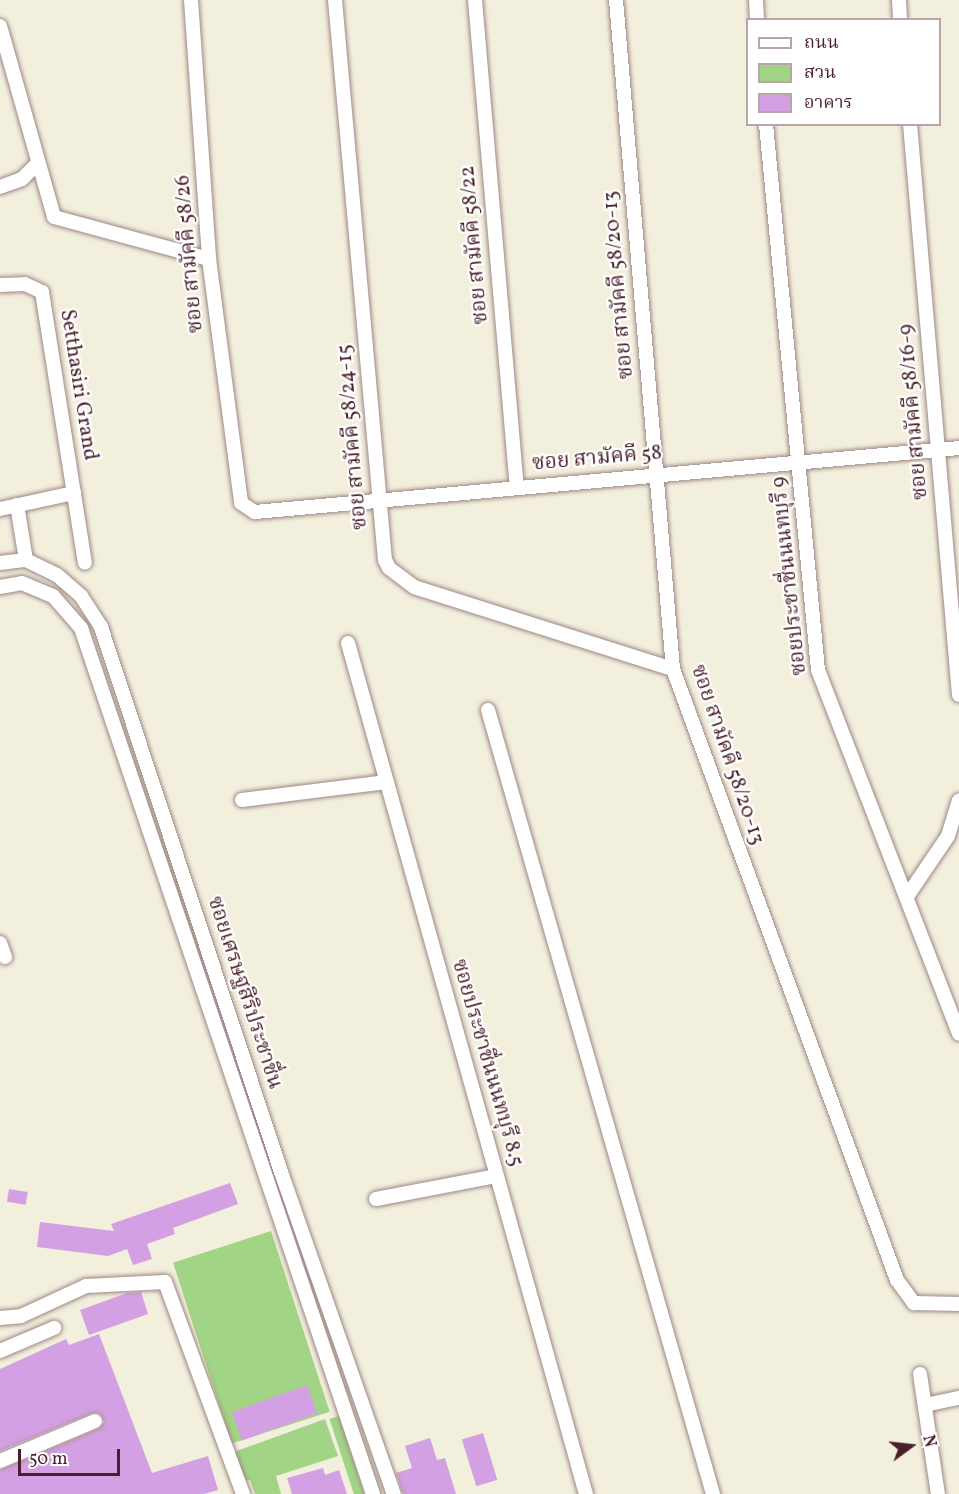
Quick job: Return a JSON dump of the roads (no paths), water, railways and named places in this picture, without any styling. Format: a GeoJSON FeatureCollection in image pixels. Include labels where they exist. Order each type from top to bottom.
{"type":"FeatureCollection","features":[{"type":"Feature","properties":{"kind":"street","name":"ซอย สามัคคี 58/26"},"geometry":{"type":"LineString","coordinates":[[192,0],[209,259],[241,503]]}},
{"type":"Feature","properties":{"kind":"street","name":"ซอย สามัคคี 58/24-15"},"geometry":{"type":"LineString","coordinates":[[335,0],[385,560],[394,574],[407,584],[673,669]]}},
{"type":"Feature","properties":{"kind":"street","name":"ซอย สามัคคี 58/22"},"geometry":{"type":"LineString","coordinates":[[475,0],[517,487]]}},
{"type":"Feature","properties":{"kind":"street","name":"ซอย สามัคคี 58/20-13"},"geometry":{"type":"LineString","coordinates":[[616,0],[673,669],[897,1280],[914,1303],[959,1304]]}},
{"type":"Feature","properties":{"kind":"street"},"geometry":{"type":"LineString","coordinates":[[756,0],[757,18]]}},
{"type":"Feature","properties":{"kind":"street"},"geometry":{"type":"LineString","coordinates":[[899,0],[900,18]]}},
{"type":"Feature","properties":{"kind":"street"},"geometry":{"type":"LineString","coordinates":[[0,26],[37,164],[54,217],[209,259]]}},
{"type":"Feature","properties":{"kind":"street","name":"ซอยประชาชื่นนนทบุรี 9"},"geometry":{"type":"LineString","coordinates":[[766,126],[818,670],[908,895],[959,1034]]}},
{"type":"Feature","properties":{"kind":"street","name":"ซอย สามัคคี 58/16-9"},"geometry":{"type":"LineString","coordinates":[[910,126],[959,695]]}},
{"type":"Feature","properties":{"kind":"street"},"geometry":{"type":"LineString","coordinates":[[0,187],[22,178],[37,164]]}},
{"type":"Feature","properties":{"kind":"street","name":"Setthasiri Grand"},"geometry":{"type":"LineString","coordinates":[[0,285],[25,284],[42,292],[85,564]]}},
{"type":"Feature","properties":{"kind":"street","name":"ซอย สามัคคี 58"},"geometry":{"type":"LineString","coordinates":[[241,503],[255,512],[959,448]]}},
{"type":"Feature","properties":{"kind":"street","name":"Setthasiri Grand"},"geometry":{"type":"LineString","coordinates":[[0,509],[74,493]]}},
{"type":"Feature","properties":{"kind":"street"},"geometry":{"type":"LineString","coordinates":[[0,563],[26,560],[17,505]]}},
{"type":"Feature","properties":{"kind":"street","name":"ซอยเศรษฐสิริประชาชื่น"},"geometry":{"type":"LineString","coordinates":[[26,560],[57,574],[81,596],[101,627],[281,1172],[394,1494]]}},
{"type":"Feature","properties":{"kind":"street","name":"ซอยเศรษฐสิริประชาชื่น"},"geometry":{"type":"LineString","coordinates":[[0,586],[22,583],[53,596],[81,628],[374,1494]]}},
{"type":"Feature","properties":{"kind":"street","name":"ซอยประชาชื่นนนทบุรี 8.5"},"geometry":{"type":"LineString","coordinates":[[348,643],[586,1494]]}},
{"type":"Feature","properties":{"kind":"street"},"geometry":{"type":"LineString","coordinates":[[488,710],[713,1494]]}},
{"type":"Feature","properties":{"kind":"street"},"geometry":{"type":"LineString","coordinates":[[242,800],[387,782]]}},
{"type":"Feature","properties":{"kind":"street"},"geometry":{"type":"LineString","coordinates":[[908,895],[948,836],[959,801]]}},
{"type":"Feature","properties":{"kind":"street"},"geometry":{"type":"LineString","coordinates":[[0,943],[5,957]]}},
{"type":"Feature","properties":{"kind":"street"},"geometry":{"type":"LineString","coordinates":[[376,1199],[497,1176]]}},
{"type":"Feature","properties":{"kind":"street"},"geometry":{"type":"LineString","coordinates":[[0,1318],[21,1316],[86,1286],[165,1282],[239,1493]]}},
{"type":"Feature","properties":{"kind":"street"},"geometry":{"type":"LineString","coordinates":[[0,1351],[54,1328]]}},
{"type":"Feature","properties":{"kind":"street"},"geometry":{"type":"LineString","coordinates":[[920,1374],[939,1494]]}},
{"type":"Feature","properties":{"kind":"street"},"geometry":{"type":"LineString","coordinates":[[925,1405],[959,1398]]}},
{"type":"Feature","properties":{"kind":"street"},"geometry":{"type":"LineString","coordinates":[[0,1461],[95,1420]]}}]}
